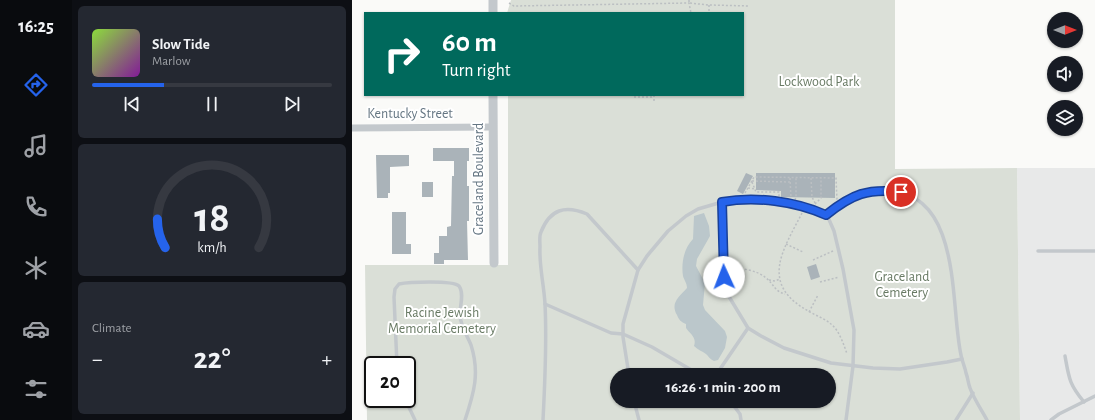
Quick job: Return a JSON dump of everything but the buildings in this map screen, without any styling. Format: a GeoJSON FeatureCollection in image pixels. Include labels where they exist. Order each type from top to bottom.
{"type":"FeatureCollection","features":[{"type":"Feature","properties":{"kind":"street"},"geometry":{"type":"LineString","coordinates":[[493,0],[493,12]]}},
{"type":"Feature","properties":{"kind":"street","name":"Graceland Boulevard"},"geometry":{"type":"LineString","coordinates":[[493,96],[494,263]]}},
{"type":"Feature","properties":{"kind":"street","name":"Kentucky Street"},"geometry":{"type":"LineString","coordinates":[[352,128],[493,127]]}},
{"type":"Feature","properties":{"kind":"lane"},"geometry":{"type":"LineString","coordinates":[[826,215],[851,198],[866,192],[883,190],[901,192],[914,198],[925,206],[941,231],[946,246],[955,299],[962,359],[969,387],[987,420]]}},
{"type":"Feature","properties":{"kind":"lane"},"geometry":{"type":"LineString","coordinates":[[627,368],[625,357],[623,324],[638,270],[647,256],[668,231],[686,216],[698,209],[722,202],[757,199],[817,211],[826,215],[834,231],[845,276],[854,330],[853,366],[846,420]]}},
{"type":"Feature","properties":{"kind":"lane"},"geometry":{"type":"LineString","coordinates":[[722,202],[724,267],[728,295],[748,328],[784,348],[830,363],[873,368],[900,368],[962,359]]}},
{"type":"Feature","properties":{"kind":"lane"},"geometry":{"type":"LineString","coordinates":[[543,420],[546,378],[545,304],[539,259],[540,234],[545,222],[552,214],[562,210],[575,210],[587,214],[638,270]]}},
{"type":"Feature","properties":{"kind":"lane"},"geometry":{"type":"LineString","coordinates":[[1038,251],[1095,251]]}},
{"type":"Feature","properties":{"kind":"lane"},"geometry":{"type":"LineString","coordinates":[[397,356],[394,297],[395,289],[398,284],[406,282],[443,282],[456,284],[460,287],[462,294],[460,314],[461,326],[469,339],[476,367],[474,391],[465,420]]}},
{"type":"Feature","properties":{"kind":"lane"},"geometry":{"type":"LineString","coordinates":[[545,304],[610,333],[623,334],[652,347],[688,368]]}},
{"type":"Feature","properties":{"kind":"lane"},"geometry":{"type":"LineString","coordinates":[[721,368],[748,328]]}},
{"type":"Feature","properties":{"kind":"lane"},"geometry":{"type":"LineString","coordinates":[[1066,356],[1069,380],[1084,402]]}},
{"type":"Feature","properties":{"kind":"lane"},"geometry":{"type":"LineString","coordinates":[[956,420],[973,393]]}},
{"type":"Feature","properties":{"kind":"lane"},"geometry":{"type":"LineString","coordinates":[[1051,420],[1059,414],[1095,396]]}},
{"type":"Feature","properties":{"kind":"lane"},"geometry":{"type":"LineString","coordinates":[[409,408],[415,420]]}},
{"type":"Feature","properties":{"kind":"lane"},"geometry":{"type":"LineString","coordinates":[[636,408],[639,420]]}},
{"type":"Feature","properties":{"kind":"lane"},"geometry":{"type":"LineString","coordinates":[[735,408],[740,414],[741,420]]}},
{"type":"Feature","properties":{"kind":"path"},"geometry":{"type":"LineString","coordinates":[[689,0],[691,12]]}},
{"type":"Feature","properties":{"kind":"path"},"geometry":{"type":"LineString","coordinates":[[509,3],[514,6],[689,3],[749,6]]}},
{"type":"Feature","properties":{"kind":"path"},"geometry":{"type":"LineString","coordinates":[[709,5],[709,12]]}},
{"type":"Feature","properties":{"kind":"path"},"geometry":{"type":"LineString","coordinates":[[634,96],[654,96],[654,102]]}},
{"type":"Feature","properties":{"kind":"path"},"geometry":{"type":"LineString","coordinates":[[745,193],[754,177],[836,178],[836,197],[840,205]]}},
{"type":"Feature","properties":{"kind":"path"},"geometry":{"type":"LineString","coordinates":[[790,178],[791,198]]}},
{"type":"Feature","properties":{"kind":"path"},"geometry":{"type":"LineString","coordinates":[[752,181],[756,192],[779,192],[779,198],[791,198],[794,202],[796,197],[796,178]]}},
{"type":"Feature","properties":{"kind":"path"},"geometry":{"type":"LineString","coordinates":[[811,178],[812,197],[815,204],[821,198],[821,178]]}},
{"type":"Feature","properties":{"kind":"path"},"geometry":{"type":"LineString","coordinates":[[752,181],[790,182]]}},
{"type":"Feature","properties":{"kind":"path"},"geometry":{"type":"LineString","coordinates":[[748,188],[756,189]]}},
{"type":"Feature","properties":{"kind":"path"},"geometry":{"type":"LineString","coordinates":[[804,208],[786,244],[782,256],[779,268],[780,283],[785,294],[794,303],[832,324],[844,345],[847,354],[853,354]]}},
{"type":"Feature","properties":{"kind":"path"},"geometry":{"type":"LineString","coordinates":[[786,244],[803,252]]}},
{"type":"Feature","properties":{"kind":"path"},"geometry":{"type":"LineString","coordinates":[[813,260],[838,249]]}},
{"type":"Feature","properties":{"kind":"path"},"geometry":{"type":"LineString","coordinates":[[724,267],[740,268],[756,272],[769,280],[778,292],[785,294]]}},
{"type":"Feature","properties":{"kind":"path"},"geometry":{"type":"LineString","coordinates":[[820,282],[845,276]]}},
{"type":"Feature","properties":{"kind":"path"},"geometry":{"type":"LineString","coordinates":[[769,280],[775,281],[780,278]]}},
{"type":"Feature","properties":{"kind":"path"},"geometry":{"type":"LineString","coordinates":[[809,312],[818,295]]}},
{"type":"Feature","properties":{"kind":"shaded area"},"geometry":{"type":"Polygon","coordinates":[[[1017,168],[1095,168],[1095,420],[1020,420],[1017,168]]]}},
{"type":"Feature","properties":{"kind":"shaded area"},"geometry":{"type":"Polygon","coordinates":[[[704,213],[709,226],[710,236],[697,259],[696,266],[705,283],[703,305],[705,310],[725,331],[727,337],[725,348],[718,360],[714,361],[694,346],[695,340],[693,336],[686,328],[686,324],[681,322],[674,307],[678,297],[687,288],[683,276],[682,266],[685,251],[693,239],[694,216],[704,213]]]}},
{"type":"Feature","properties":{"kind":"green space","name":"Graceland Cemetery"},"geometry":{"type":"Polygon","coordinates":[[[511,0],[895,0],[895,169],[1017,168],[1020,420],[367,420],[367,408],[416,408],[416,356],[366,356],[365,265],[508,265],[508,96],[744,96],[744,12],[507,12],[511,0]]]}},
{"type":"Feature","properties":{"kind":"route"},"geometry":{"type":"LineString","coordinates":[[724,277],[722,202],[757,199],[792,205],[817,211],[826,215],[851,198],[866,192],[883,190],[901,192]]}},
{"type":"Feature","properties":{"kind":"park label","name":"Lockwood Park"},"geometry":{"type":"Point","coordinates":[819,82]}},
{"type":"Feature","properties":{"kind":"park label","name":"Racine Jewish Memorial Cemetery"},"geometry":{"type":"Point","coordinates":[442,322]}}]}
